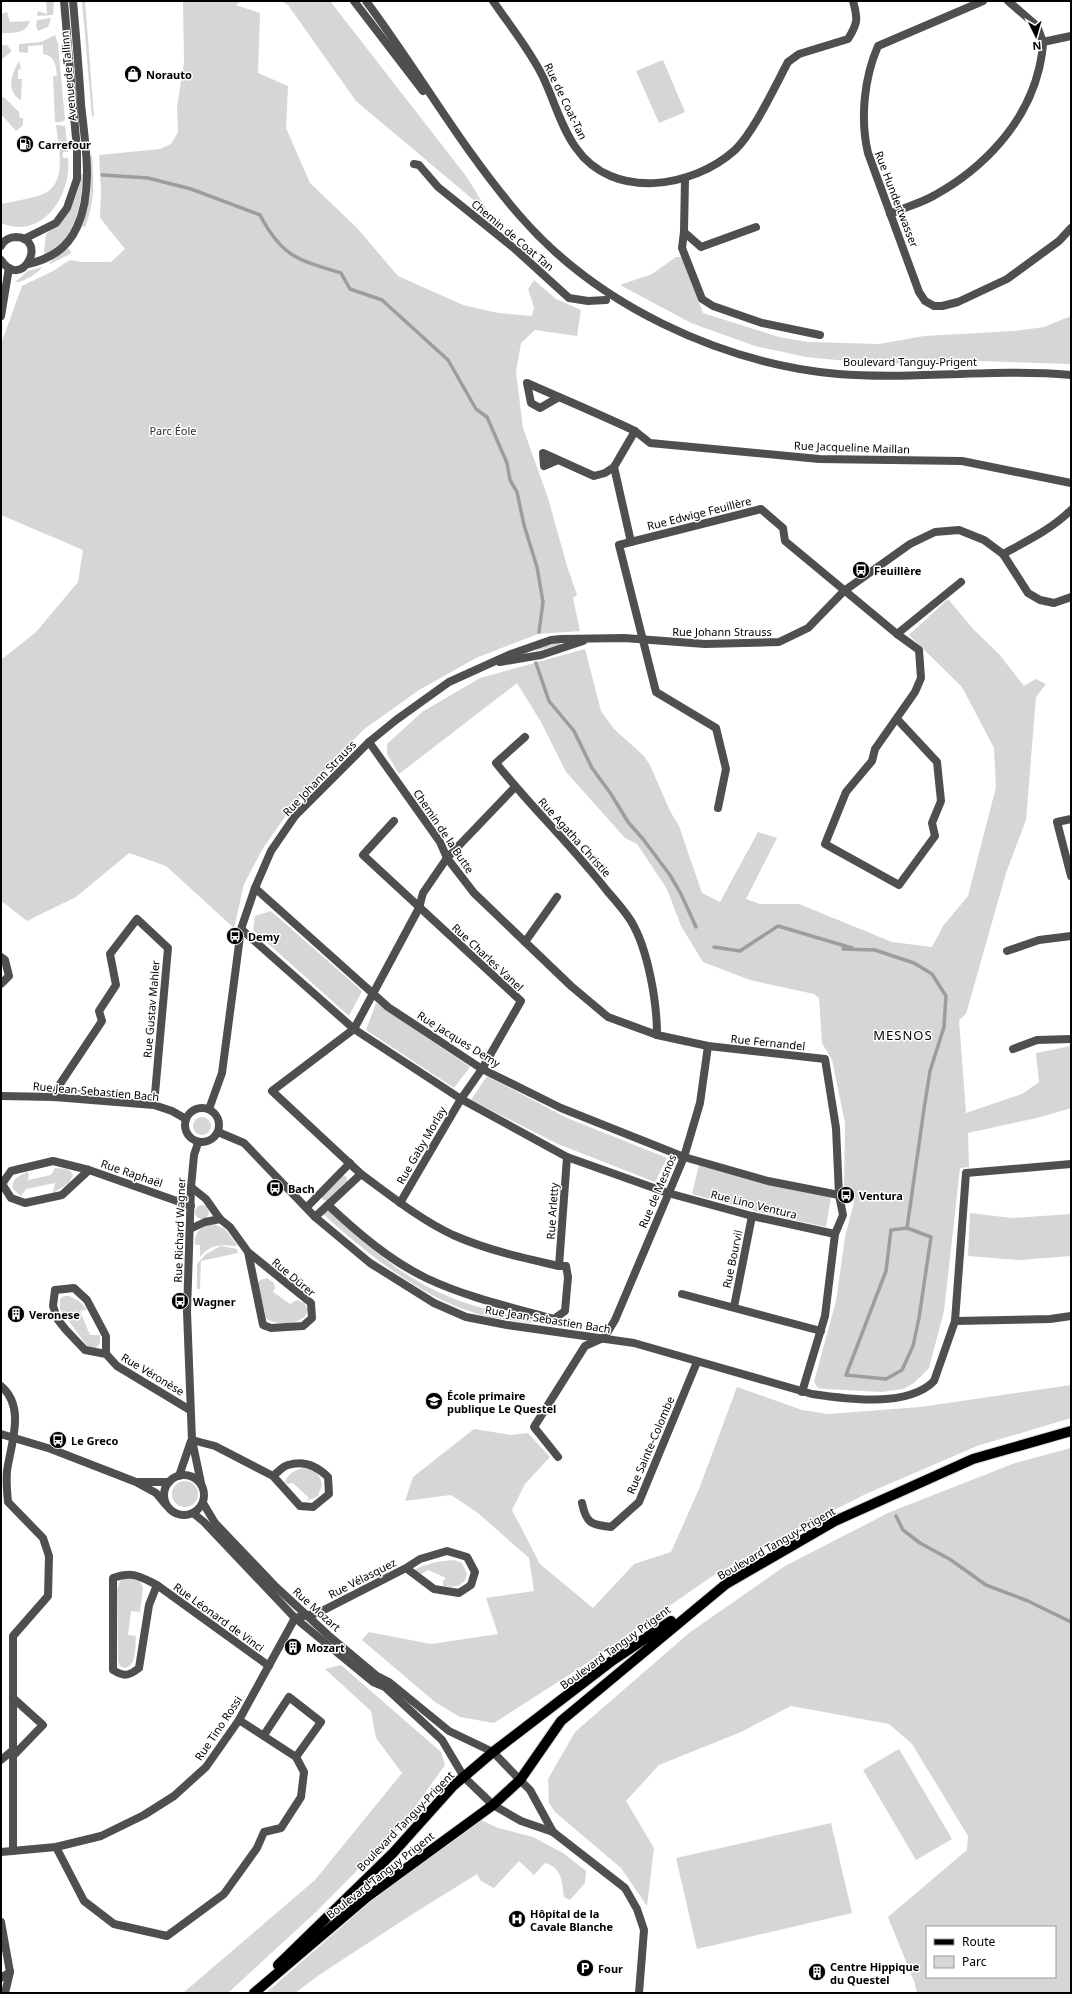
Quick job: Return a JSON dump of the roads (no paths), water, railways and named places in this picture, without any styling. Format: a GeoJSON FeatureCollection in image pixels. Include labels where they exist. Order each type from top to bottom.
{"type":"FeatureCollection","features":[{"type":"Feature","properties":{"kind":"main road","name":"Boulevard Tanguy-Prigent"},"geometry":{"type":"LineString","coordinates":[[493,1805],[520,1780],[561,1721],[726,1584],[835,1521],[973,1459],[1071,1431]]}},
{"type":"Feature","properties":{"kind":"main road","name":"Boulevard Tanguy Prigent"},"geometry":{"type":"LineString","coordinates":[[493,1752],[613,1660],[726,1584]]}},
{"type":"Feature","properties":{"kind":"main road","name":"Boulevard Tanguy-Prigent"},"geometry":{"type":"LineString","coordinates":[[250,1993],[393,1853],[453,1786],[493,1752]]}},
{"type":"Feature","properties":{"kind":"main road","name":"Boulevard Tanguy Prigent"},"geometry":{"type":"LineString","coordinates":[[254,1993],[367,1897],[493,1805]]}},
{"type":"Feature","properties":{"kind":"street","name":"Avenue de Tallinn"},"geometry":{"type":"LineString","coordinates":[[24,239],[56,223],[67,208],[77,180],[77,150],[64,1]]}},
{"type":"Feature","properties":{"kind":"street","name":"Avenue de Tallinn"},"geometry":{"type":"LineString","coordinates":[[9,268],[19,269],[28,264],[44,260],[57,253],[67,244],[77,228],[85,198],[86,160],[73,1]]}},
{"type":"Feature","properties":{"kind":"street","name":"Boulevard Tanguy-Prigent"},"geometry":{"type":"LineString","coordinates":[[354,1],[521,217],[556,253],[604,291],[681,333],[714,346],[767,363],[801,369],[881,376],[1041,372],[1071,375]]}},
{"type":"Feature","properties":{"kind":"street","name":"Boulevard Tanguy-Prigent"},"geometry":{"type":"LineString","coordinates":[[366,1],[390,32],[454,129]]}},
{"type":"Feature","properties":{"kind":"street","name":"Rue de Coat-Tan"},"geometry":{"type":"LineString","coordinates":[[493,1],[536,65],[576,148],[595,167],[613,177],[633,183],[656,184],[685,178],[715,165],[736,149],[748,134],[788,62],[799,54],[848,39],[857,26],[857,14],[852,1]]}},
{"type":"Feature","properties":{"kind":"street","name":"Rue Hundertwasser"},"geometry":{"type":"LineString","coordinates":[[982,1],[878,46],[869,65],[865,97],[865,140],[868,153],[919,292],[925,302],[934,306],[942,306],[958,302],[1007,279],[1059,241],[1071,228]]}},
{"type":"Feature","properties":{"kind":"street"},"geometry":{"type":"LineString","coordinates":[[890,214],[934,196],[974,170],[1008,134],[1024,109],[1035,82],[1043,49],[1043,42],[1037,26],[1008,1]]}},
{"type":"Feature","properties":{"kind":"street"},"geometry":{"type":"LineString","coordinates":[[1043,42],[1071,36]]}},
{"type":"Feature","properties":{"kind":"street","name":"Chemin de Coat Tan"},"geometry":{"type":"LineString","coordinates":[[414,164],[418,165],[438,187],[515,249],[569,298],[588,301],[606,300],[615,297]]}},
{"type":"Feature","properties":{"kind":"street"},"geometry":{"type":"LineString","coordinates":[[685,178],[684,232],[682,248],[702,299],[713,306],[762,323],[820,335]]}},
{"type":"Feature","properties":{"kind":"street"},"geometry":{"type":"LineString","coordinates":[[684,232],[701,247],[756,227]]}},
{"type":"Feature","properties":{"kind":"street"},"geometry":{"type":"LineString","coordinates":[[1,246],[6,240],[14,237],[24,239],[31,248],[31,259],[28,264]]}},
{"type":"Feature","properties":{"kind":"street"},"geometry":{"type":"LineString","coordinates":[[1,260],[9,268],[1,316]]}},
{"type":"Feature","properties":{"kind":"street","name":"Rue Jacqueline Maillan"},"geometry":{"type":"LineString","coordinates":[[559,397],[635,431],[650,443],[819,459],[962,461],[1071,483]]}},
{"type":"Feature","properties":{"kind":"street"},"geometry":{"type":"LineString","coordinates":[[558,460],[594,476],[605,473],[614,467],[635,431]]}},
{"type":"Feature","properties":{"kind":"street"},"geometry":{"type":"LineString","coordinates":[[614,467],[631,542]]}},
{"type":"Feature","properties":{"kind":"street","name":"Rue Edwige Feuillère"},"geometry":{"type":"LineString","coordinates":[[644,641],[619,545],[761,509],[784,528],[785,541],[844,591]]}},
{"type":"Feature","properties":{"kind":"street"},"geometry":{"type":"LineString","coordinates":[[1071,510],[1061,520],[1003,554],[1028,593],[1040,600],[1054,603],[1071,597]]}},
{"type":"Feature","properties":{"kind":"street","name":"Rue Johann Strauss"},"geometry":{"type":"LineString","coordinates":[[209,1109],[222,1073],[242,929],[254,888],[271,851],[295,816],[369,742],[396,720],[449,682],[474,670],[494,663],[541,655],[590,639],[624,638],[644,641],[705,644],[779,642],[808,628],[844,591],[910,544],[935,532],[959,530],[984,540],[1003,554]]}},
{"type":"Feature","properties":{"kind":"street"},"geometry":{"type":"LineString","coordinates":[[897,634],[961,582]]}},
{"type":"Feature","properties":{"kind":"street"},"geometry":{"type":"LineString","coordinates":[[844,591],[919,650],[921,678],[915,692],[875,749],[872,761],[846,792],[825,844],[899,885],[935,836],[932,823],[941,801],[937,762],[897,719]]}},
{"type":"Feature","properties":{"kind":"street"},"geometry":{"type":"LineString","coordinates":[[644,641],[656,692],[716,728],[726,769],[718,808]]}},
{"type":"Feature","properties":{"kind":"street","name":"Rue Agatha Christie"},"geometry":{"type":"LineString","coordinates":[[525,737],[496,763],[515,787],[583,860],[631,921],[647,962],[657,1013],[657,1035]]}},
{"type":"Feature","properties":{"kind":"street","name":"Chemin de la Butte"},"geometry":{"type":"LineString","coordinates":[[369,742],[436,836],[447,858],[474,893],[571,986],[608,1017],[657,1035],[708,1046]]}},
{"type":"Feature","properties":{"kind":"street"},"geometry":{"type":"LineString","coordinates":[[328,1205],[365,1238],[404,1266],[426,1278],[467,1294],[554,1319],[565,1311],[568,1277],[566,1266],[559,1266],[496,1252],[460,1238],[430,1222],[361,1174],[272,1090],[354,1029],[419,908],[423,893],[447,858],[515,787]]}},
{"type":"Feature","properties":{"kind":"street"},"geometry":{"type":"LineString","coordinates":[[1071,819],[1057,822],[1071,876]]}},
{"type":"Feature","properties":{"kind":"street","name":"Rue Charles Vanel"},"geometry":{"type":"LineString","coordinates":[[394,821],[363,855],[521,1002],[482,1069]]}},
{"type":"Feature","properties":{"kind":"street","name":"Rue Jacques Demy"},"geometry":{"type":"LineString","coordinates":[[254,888],[388,1007],[482,1069],[561,1108],[684,1157]]}},
{"type":"Feature","properties":{"kind":"street"},"geometry":{"type":"LineString","coordinates":[[525,942],[557,897]]}},
{"type":"Feature","properties":{"kind":"street","name":"Rue Gustav Mahler"},"geometry":{"type":"LineString","coordinates":[[54,1097],[60,1084],[102,1021],[99,1011],[116,985],[110,954],[137,919],[168,948],[154,1104]]}},
{"type":"Feature","properties":{"kind":"street"},"geometry":{"type":"LineString","coordinates":[[242,929],[354,1029],[461,1099],[567,1157],[668,1193]]}},
{"type":"Feature","properties":{"kind":"street"},"geometry":{"type":"LineString","coordinates":[[1007,951],[1039,940],[1071,936]]}},
{"type":"Feature","properties":{"kind":"street"},"geometry":{"type":"LineString","coordinates":[[1,957],[5,960],[8,976],[1,984]]}},
{"type":"Feature","properties":{"kind":"street"},"geometry":{"type":"LineString","coordinates":[[1013,1049],[1037,1040],[1071,1039]]}},
{"type":"Feature","properties":{"kind":"street","name":"Rue Fernandel"},"geometry":{"type":"LineString","coordinates":[[708,1046],[825,1059],[836,1128],[839,1195]]}},
{"type":"Feature","properties":{"kind":"street","name":"Rue de Mesnos"},"geometry":{"type":"LineString","coordinates":[[604,1338],[615,1320],[684,1157],[700,1103],[708,1046]]}},
{"type":"Feature","properties":{"kind":"street","name":"Rue Gaby Morlay"},"geometry":{"type":"LineString","coordinates":[[400,1202],[461,1099],[482,1069]]}},
{"type":"Feature","properties":{"kind":"street","name":"Rue Jean-Sebastien Bach"},"geometry":{"type":"LineString","coordinates":[[1,1096],[54,1097],[154,1104],[172,1110],[186,1119]]}},
{"type":"Feature","properties":{"kind":"street"},"geometry":{"type":"LineString","coordinates":[[198,1108],[209,1109],[217,1116],[220,1127],[218,1132],[210,1141],[198,1143],[185,1131],[186,1119],[193,1110],[198,1108]]}},
{"type":"Feature","properties":{"kind":"street","name":"Rue Jean-Sebastien Bach"},"geometry":{"type":"LineString","coordinates":[[218,1132],[244,1143],[315,1217],[370,1263],[434,1303],[466,1317],[507,1325],[634,1343],[802,1392],[838,1398],[890,1399],[911,1395],[929,1386],[934,1381],[955,1321]]}},
{"type":"Feature","properties":{"kind":"street","name":"Rue Richard Wagner"},"geometry":{"type":"LineString","coordinates":[[198,1143],[194,1155],[191,1187],[187,1312],[192,1440],[201,1483]]}},
{"type":"Feature","properties":{"kind":"street","name":"Rue Arletty"},"geometry":{"type":"LineString","coordinates":[[559,1266],[567,1157]]}},
{"type":"Feature","properties":{"kind":"street"},"geometry":{"type":"LineString","coordinates":[[684,1157],[768,1181],[839,1195],[843,1215],[835,1234],[825,1316],[802,1392]]}},
{"type":"Feature","properties":{"kind":"street","name":"Rue Raphaël"},"geometry":{"type":"LineString","coordinates":[[89,1170],[62,1195],[24,1203],[11,1198],[2,1184],[11,1171],[53,1161],[89,1170],[191,1206]]}},
{"type":"Feature","properties":{"kind":"street"},"geometry":{"type":"LineString","coordinates":[[307,1207],[350,1163]]}},
{"type":"Feature","properties":{"kind":"street"},"geometry":{"type":"LineString","coordinates":[[1071,1164],[966,1173],[955,1321],[1050,1319],[1071,1316]]}},
{"type":"Feature","properties":{"kind":"street"},"geometry":{"type":"LineString","coordinates":[[315,1217],[361,1174]]}},
{"type":"Feature","properties":{"kind":"street","name":"Rue Dürer"},"geometry":{"type":"LineString","coordinates":[[191,1187],[206,1199],[220,1219],[230,1227],[248,1252],[311,1303],[312,1318],[303,1326],[271,1328],[263,1325],[248,1252]]}},
{"type":"Feature","properties":{"kind":"street","name":"Rue Lino Ventura"},"geometry":{"type":"LineString","coordinates":[[668,1193],[752,1216],[835,1234]]}},
{"type":"Feature","properties":{"kind":"street","name":"Rue Bourvil"},"geometry":{"type":"LineString","coordinates":[[734,1307],[752,1216]]}},
{"type":"Feature","properties":{"kind":"street"},"geometry":{"type":"LineString","coordinates":[[190,1229],[204,1222],[220,1219]]}},
{"type":"Feature","properties":{"kind":"street","name":"Rue Véronèse"},"geometry":{"type":"LineString","coordinates":[[106,1354],[106,1336],[87,1300],[74,1288],[55,1290],[53,1306],[58,1320],[85,1350],[106,1354],[116,1366],[190,1410]]}},
{"type":"Feature","properties":{"kind":"street","name":"Rue Bourvil"},"geometry":{"type":"LineString","coordinates":[[682,1294],[821,1331]]}},
{"type":"Feature","properties":{"kind":"street"},"geometry":{"type":"LineString","coordinates":[[558,1457],[534,1427],[585,1346],[604,1338]]}},
{"type":"Feature","properties":{"kind":"street","name":"Rue Sainte-Colombe"},"geometry":{"type":"LineString","coordinates":[[582,1503],[585,1516],[595,1525],[611,1528],[639,1502],[697,1362]]}},
{"type":"Feature","properties":{"kind":"street"},"geometry":{"type":"LineString","coordinates":[[1,1386],[9,1393],[16,1420],[7,1472],[4,1502],[43,1538],[49,1556],[48,1596],[13,1636],[13,1851]]}},
{"type":"Feature","properties":{"kind":"street"},"geometry":{"type":"LineString","coordinates":[[1,1434],[51,1449],[136,1482],[156,1493],[175,1513],[181,1515],[193,1514],[203,1503],[204,1489],[201,1483],[190,1476],[179,1476],[169,1482],[136,1482]]}},
{"type":"Feature","properties":{"kind":"street"},"geometry":{"type":"LineString","coordinates":[[192,1440],[216,1446],[273,1476],[300,1506],[312,1507],[329,1494],[328,1477],[318,1467],[303,1464],[287,1465],[273,1476]]}},
{"type":"Feature","properties":{"kind":"street","name":"Rue Richard Wagner"},"geometry":{"type":"LineString","coordinates":[[179,1476],[192,1440]]}},
{"type":"Feature","properties":{"kind":"street"},"geometry":{"type":"LineString","coordinates":[[166,1505],[164,1493],[169,1482]]}},
{"type":"Feature","properties":{"kind":"street","name":"Rue Mozart"},"geometry":{"type":"LineString","coordinates":[[203,1503],[215,1523],[307,1616],[377,1676],[389,1682],[449,1731],[493,1752]]}},
{"type":"Feature","properties":{"kind":"street","name":"Rue Mozart"},"geometry":{"type":"LineString","coordinates":[[193,1514],[204,1522],[295,1618],[374,1682],[385,1687],[442,1740],[464,1777]]}},
{"type":"Feature","properties":{"kind":"street","name":"Rue Vélasquez"},"geometry":{"type":"LineString","coordinates":[[307,1616],[406,1568],[420,1559],[447,1551],[467,1557],[475,1572],[471,1585],[459,1593],[434,1589],[406,1568]]}},
{"type":"Feature","properties":{"kind":"street","name":"Rue Léonard de Vinci"},"geometry":{"type":"LineString","coordinates":[[157,1585],[149,1605],[139,1668],[131,1675],[122,1675],[113,1670],[114,1578],[126,1574],[141,1576],[157,1585],[269,1666]]}},
{"type":"Feature","properties":{"kind":"street"},"geometry":{"type":"LineString","coordinates":[[295,1618],[307,1616]]}},
{"type":"Feature","properties":{"kind":"street","name":"Rue Tino Rossi"},"geometry":{"type":"LineString","coordinates":[[1,1852],[56,1847],[111,1832],[144,1815],[174,1796],[206,1767],[239,1720],[295,1618]]}},
{"type":"Feature","properties":{"kind":"street"},"geometry":{"type":"LineString","coordinates":[[264,1735],[289,1697],[320,1722],[296,1757]]}},
{"type":"Feature","properties":{"kind":"street"},"geometry":{"type":"LineString","coordinates":[[1,1760],[13,1753],[42,1725],[13,1698]]}},
{"type":"Feature","properties":{"kind":"street"},"geometry":{"type":"LineString","coordinates":[[56,1847],[84,1901],[114,1924],[167,1936],[224,1894],[256,1848],[264,1832],[281,1828],[301,1797],[304,1772],[296,1757],[239,1720]]}},
{"type":"Feature","properties":{"kind":"street"},"geometry":{"type":"LineString","coordinates":[[493,1752],[530,1790],[553,1832]]}},
{"type":"Feature","properties":{"kind":"street"},"geometry":{"type":"LineString","coordinates":[[464,1777],[493,1805],[521,1821],[553,1832],[624,1888],[637,1909],[644,1930],[639,1993]]}},
{"type":"Feature","properties":{"kind":"street"},"geometry":{"type":"LineString","coordinates":[[1,1922],[10,1972],[6,1993]]}},
{"type":"Feature","properties":{"kind":"street"},"geometry":{"type":"LineString","coordinates":[[1,1978],[10,1972]]}},
{"type":"Feature","properties":{"kind":"waterway"},"geometry":{"type":"LineString","coordinates":[[102,175],[148,178],[191,189],[260,215],[276,240],[293,255],[302,260],[341,273],[350,289],[382,300],[448,360],[476,409],[487,417],[507,463],[510,480],[517,492],[524,525],[537,567],[543,602],[539,632]]}},
{"type":"Feature","properties":{"kind":"waterway"},"geometry":{"type":"LineString","coordinates":[[536,663],[549,701],[574,731],[592,768],[611,794],[628,822],[670,875],[681,894],[696,927]]}},
{"type":"Feature","properties":{"kind":"waterway"},"geometry":{"type":"LineString","coordinates":[[714,947],[740,951],[778,926],[852,948],[843,949],[875,950],[914,963],[932,974],[946,996],[944,1027],[930,1071],[907,1228]]}},
{"type":"Feature","properties":{"kind":"waterway"},"geometry":{"type":"LineString","coordinates":[[907,1228],[931,1237],[919,1318],[913,1346],[902,1370],[886,1379],[846,1375],[886,1271],[891,1230],[907,1228]]}},
{"type":"Feature","properties":{"kind":"waterway"},"geometry":{"type":"LineString","coordinates":[[896,1516],[903,1530],[920,1543],[951,1560],[986,1585],[1028,1601],[1071,1622]]}},
{"type":"Feature","properties":{"kind":"place","name":"Norauto"},"geometry":{"type":"Point","coordinates":[133,74]}},
{"type":"Feature","properties":{"kind":"place","name":"Carrefour"},"geometry":{"type":"Point","coordinates":[25,144]}},
{"type":"Feature","properties":{"kind":"place","name":"Feuillère"},"geometry":{"type":"Point","coordinates":[861,570]}},
{"type":"Feature","properties":{"kind":"place","name":"Demy"},"geometry":{"type":"Point","coordinates":[235,936]}},
{"type":"Feature","properties":{"kind":"place","name":"Bach"},"geometry":{"type":"Point","coordinates":[275,1188]}},
{"type":"Feature","properties":{"kind":"place","name":"Ventura"},"geometry":{"type":"Point","coordinates":[846,1195]}},
{"type":"Feature","properties":{"kind":"place","name":"Wagner"},"geometry":{"type":"Point","coordinates":[180,1301]}},
{"type":"Feature","properties":{"kind":"place","name":"Veronese"},"geometry":{"type":"Point","coordinates":[16,1314]}},
{"type":"Feature","properties":{"kind":"place","name":"École primaire publique Le Questel"},"geometry":{"type":"Point","coordinates":[434,1401]}},
{"type":"Feature","properties":{"kind":"place","name":"Le Greco"},"geometry":{"type":"Point","coordinates":[58,1440]}},
{"type":"Feature","properties":{"kind":"place","name":"Mozart"},"geometry":{"type":"Point","coordinates":[293,1647]}},
{"type":"Feature","properties":{"kind":"place","name":"Hôpital de la Cavale Blanche"},"geometry":{"type":"Point","coordinates":[517,1919]}},
{"type":"Feature","properties":{"kind":"place","name":"Four"},"geometry":{"type":"Point","coordinates":[585,1968]}},
{"type":"Feature","properties":{"kind":"place","name":"Centre Hippique du Questel"},"geometry":{"type":"Point","coordinates":[817,1972]}},
{"type":"Feature","properties":{"kind":"district","name":"MESNOS"},"geometry":{"type":"Point","coordinates":[903,1035]}},
{"type":"Feature","properties":{"kind":"park label","name":"Parc Éole"},"geometry":{"type":"Point","coordinates":[173,430]}}]}
